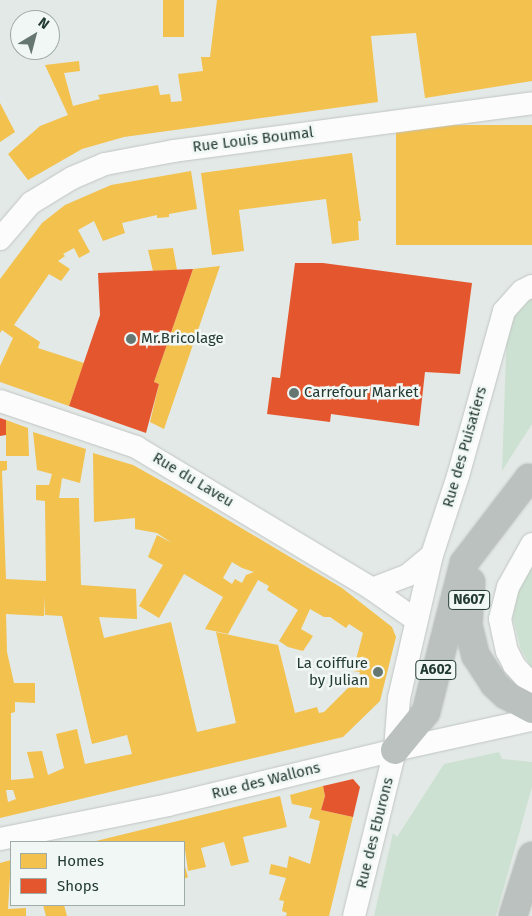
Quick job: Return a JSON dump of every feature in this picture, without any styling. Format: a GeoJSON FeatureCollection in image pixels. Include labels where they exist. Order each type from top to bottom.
{"type":"FeatureCollection","features":[{"type":"Feature","properties":{"kind":"highway","name":"N607"},"geometry":{"type":"LineString","coordinates":[[531,476],[472,580],[468,625],[476,656],[484,671],[506,695],[532,709]]}},
{"type":"Feature","properties":{"kind":"highway","name":"A602"},"geometry":{"type":"LineString","coordinates":[[395,750],[426,712],[457,580],[464,564],[531,476]]}},
{"type":"Feature","properties":{"kind":"highway"},"geometry":{"type":"LineString","coordinates":[[513,916],[532,856]]}},
{"type":"Feature","properties":{"kind":"street","name":"Rue Louis Boumal"},"geometry":{"type":"LineString","coordinates":[[0,239],[32,203],[72,178],[105,164],[174,151],[532,103]]}},
{"type":"Feature","properties":{"kind":"street","name":"Rue des Puisatiers"},"geometry":{"type":"LineString","coordinates":[[416,620],[432,555],[458,476],[504,312],[522,291],[532,286]]}},
{"type":"Feature","properties":{"kind":"street","name":"Rue du Laveu"},"geometry":{"type":"LineString","coordinates":[[0,401],[136,447],[372,589],[416,620]]}},
{"type":"Feature","properties":{"kind":"street"},"geometry":{"type":"LineString","coordinates":[[532,544],[508,587],[500,619],[507,651],[514,665],[532,685]]}},
{"type":"Feature","properties":{"kind":"street"},"geometry":{"type":"LineString","coordinates":[[372,589],[408,575],[432,555]]}},
{"type":"Feature","properties":{"kind":"street","name":"Rue des Eburons"},"geometry":{"type":"LineString","coordinates":[[354,916],[395,750],[398,698],[416,620]]}},
{"type":"Feature","properties":{"kind":"street","name":"Rue des Wallons"},"geometry":{"type":"LineString","coordinates":[[0,839],[168,806],[395,750],[532,720]]}},
{"type":"Feature","properties":{"kind":"green space"},"geometry":{"type":"Polygon","coordinates":[[[532,296],[532,424],[502,471],[507,325],[532,296]]]}},
{"type":"Feature","properties":{"kind":"green space"},"geometry":{"type":"Polygon","coordinates":[[[532,564],[532,668],[521,650],[513,619],[517,587],[532,564]]]}},
{"type":"Feature","properties":{"kind":"green space"},"geometry":{"type":"Polygon","coordinates":[[[499,752],[502,759],[532,762],[532,787],[496,916],[374,916],[393,833],[397,837],[444,764],[499,752]]]}},
{"type":"Feature","properties":{"kind":"building: Homes"},"geometry":{"type":"Polygon","coordinates":[[[163,0],[184,0],[184,37],[163,37],[163,0]]]}},
{"type":"Feature","properties":{"kind":"building: Homes"},"geometry":{"type":"Polygon","coordinates":[[[217,0],[532,0],[532,81],[425,98],[416,33],[371,36],[378,102],[124,137],[82,149],[28,180],[8,154],[40,126],[68,115],[45,65],[79,61],[80,71],[64,73],[73,106],[100,99],[98,95],[158,85],[160,95],[170,94],[171,102],[182,101],[178,74],[203,71],[201,57],[210,57],[217,0]]]}},
{"type":"Feature","properties":{"kind":"building: Homes"},"geometry":{"type":"Polygon","coordinates":[[[0,103],[15,132],[0,142],[0,103]]]}},
{"type":"Feature","properties":{"kind":"building: Homes"},"geometry":{"type":"Polygon","coordinates":[[[396,125],[532,125],[532,245],[396,245],[396,125]]]}},
{"type":"Feature","properties":{"kind":"building: Homes"},"geometry":{"type":"Polygon","coordinates":[[[352,153],[361,221],[358,221],[359,240],[332,244],[326,199],[239,210],[244,251],[212,255],[201,173],[352,153]]]}},
{"type":"Feature","properties":{"kind":"building: Homes"},"geometry":{"type":"Polygon","coordinates":[[[191,171],[197,209],[169,214],[169,217],[157,218],[157,215],[122,223],[125,233],[103,241],[94,221],[78,230],[90,252],[79,258],[74,248],[63,254],[65,256],[58,261],[70,269],[61,281],[49,274],[14,325],[40,342],[38,348],[84,363],[69,406],[0,382],[0,366],[13,338],[2,330],[0,333],[0,279],[42,223],[65,205],[111,185],[191,171]]]}},
{"type":"Feature","properties":{"kind":"building: Homes"},"geometry":{"type":"Polygon","coordinates":[[[173,248],[177,270],[153,271],[148,250],[173,248]]]}},
{"type":"Feature","properties":{"kind":"building: Homes"},"geometry":{"type":"Polygon","coordinates":[[[220,266],[164,429],[150,422],[159,384],[154,382],[193,269],[220,266]]]}},
{"type":"Feature","properties":{"kind":"building: Homes"},"geometry":{"type":"Polygon","coordinates":[[[6,420],[28,428],[29,456],[6,456],[6,420]]]}},
{"type":"Feature","properties":{"kind":"building: Homes"},"geometry":{"type":"Polygon","coordinates":[[[33,432],[86,449],[80,483],[62,478],[59,498],[79,498],[81,585],[136,589],[137,619],[99,617],[104,638],[171,622],[197,732],[236,723],[216,632],[278,645],[295,713],[317,707],[319,713],[324,712],[358,678],[360,672],[353,671],[363,633],[349,624],[346,628],[330,617],[324,617],[310,609],[301,629],[313,636],[303,651],[288,647],[279,641],[298,610],[267,590],[269,586],[258,580],[228,634],[205,629],[223,597],[184,574],[159,618],[139,606],[163,565],[148,557],[157,535],[172,543],[157,533],[135,529],[135,518],[94,522],[93,453],[133,465],[174,488],[342,588],[392,627],[396,637],[380,701],[343,737],[0,818],[0,461],[7,461],[7,470],[2,471],[6,579],[46,581],[45,501],[36,500],[36,485],[49,485],[52,474],[37,470],[33,432]],[[232,562],[223,578],[232,584],[235,579],[242,583],[246,575],[254,572],[242,568],[232,562]],[[45,596],[44,616],[6,614],[7,652],[14,683],[35,683],[35,703],[15,702],[15,712],[11,713],[11,780],[34,778],[27,752],[42,751],[48,775],[64,768],[56,734],[77,729],[85,764],[132,754],[127,735],[92,744],[62,616],[45,615],[45,596]],[[6,790],[8,802],[16,799],[13,790],[6,790]]]}},
{"type":"Feature","properties":{"kind":"building: Homes"},"geometry":{"type":"Polygon","coordinates":[[[323,786],[325,796],[321,810],[353,817],[329,916],[286,916],[287,913],[282,911],[284,901],[279,900],[286,878],[269,874],[271,864],[287,868],[289,856],[310,864],[320,821],[309,818],[312,808],[292,804],[290,795],[323,786]]]}},
{"type":"Feature","properties":{"kind":"building: Homes"},"geometry":{"type":"Polygon","coordinates":[[[280,796],[287,827],[243,837],[249,862],[231,866],[224,842],[201,848],[206,867],[188,871],[185,841],[96,841],[280,796]]]}},
{"type":"Feature","properties":{"kind":"building: Homes"},"geometry":{"type":"Polygon","coordinates":[[[10,860],[8,909],[26,908],[26,916],[0,916],[0,863],[10,860]]]}},
{"type":"Feature","properties":{"kind":"building: Homes"},"geometry":{"type":"Polygon","coordinates":[[[185,866],[188,877],[185,878],[185,866]]]}},
{"type":"Feature","properties":{"kind":"building: Homes"},"geometry":{"type":"Polygon","coordinates":[[[43,906],[64,906],[67,916],[46,916],[43,906]]]}},
{"type":"Feature","properties":{"kind":"building: Shops"},"geometry":{"type":"Polygon","coordinates":[[[295,263],[323,263],[472,283],[460,374],[425,372],[419,426],[331,414],[330,422],[267,414],[272,377],[280,378],[295,263]]]}},
{"type":"Feature","properties":{"kind":"building: Shops","name":"Mr.Bricolage"},"geometry":{"type":"Polygon","coordinates":[[[193,269],[154,382],[159,384],[146,433],[69,406],[100,315],[98,273],[193,269]]]}},
{"type":"Feature","properties":{"kind":"building: Shops"},"geometry":{"type":"Polygon","coordinates":[[[0,418],[6,420],[6,435],[0,436],[0,418]]]}},
{"type":"Feature","properties":{"kind":"building: Shops"},"geometry":{"type":"Polygon","coordinates":[[[353,779],[360,787],[353,817],[321,810],[325,796],[323,786],[353,779]]]}},
{"type":"Feature","properties":{"kind":"place","name":"Mr.Bricolage"},"geometry":{"type":"Point","coordinates":[131,339]}},
{"type":"Feature","properties":{"kind":"place","name":"Carrefour Market"},"geometry":{"type":"Point","coordinates":[294,393]}},
{"type":"Feature","properties":{"kind":"place","name":"La coiffure by Julian"},"geometry":{"type":"Point","coordinates":[378,672]}}]}
